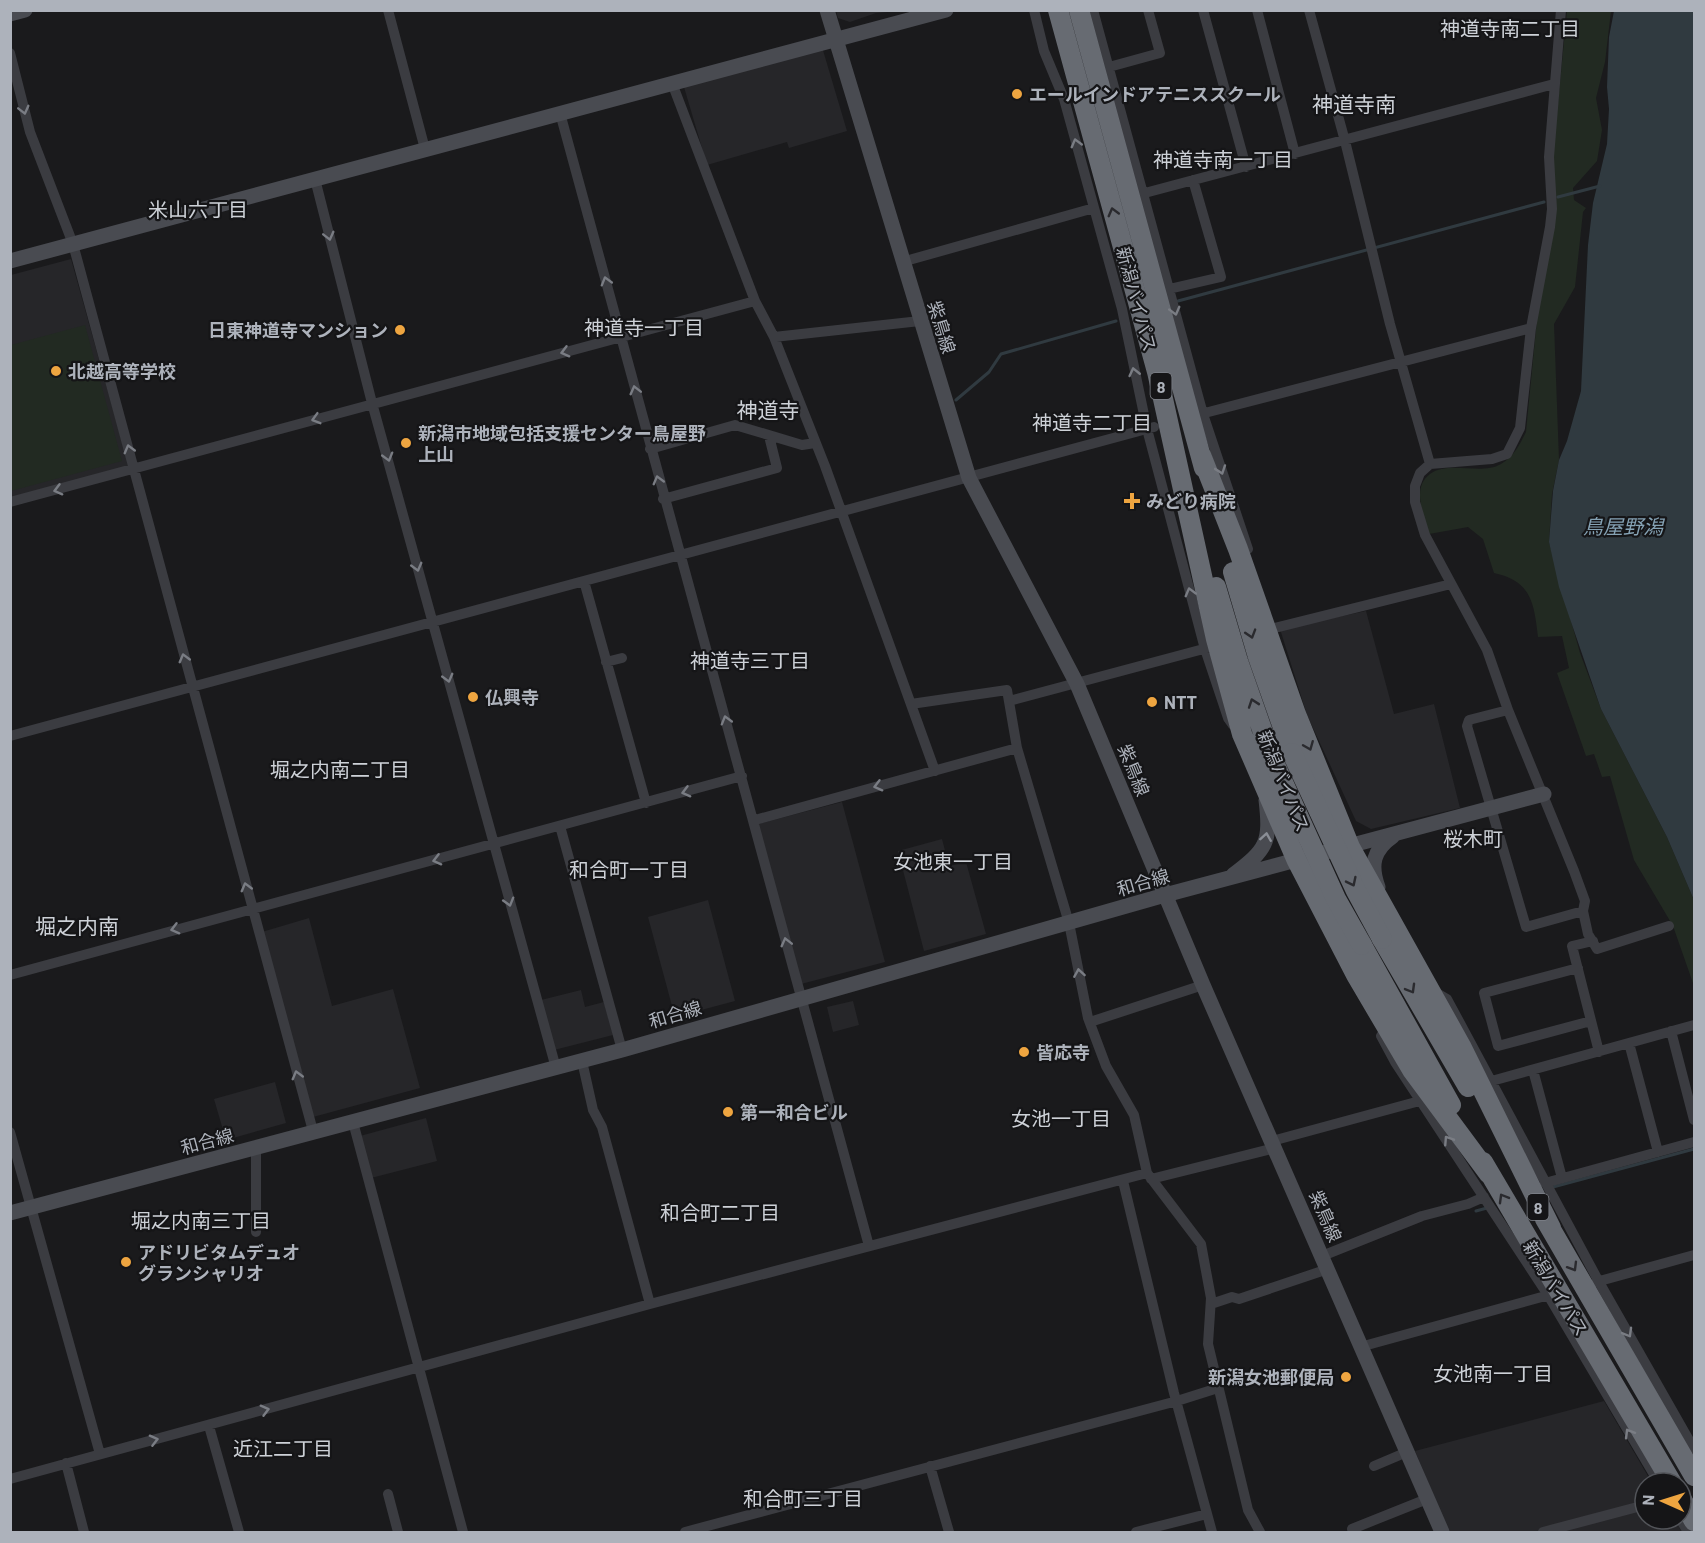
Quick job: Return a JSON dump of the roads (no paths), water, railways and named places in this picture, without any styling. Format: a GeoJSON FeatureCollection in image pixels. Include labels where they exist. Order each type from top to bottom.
{"type":"FeatureCollection","features":[{"type":"Feature","properties":{"kind":"highway","name":"新潟バイパス"},"geometry":{"type":"LineString","coordinates":[[1058,10],[1265,764],[1303,829],[1353,948],[1665,1471]]}},
{"type":"Feature","properties":{"kind":"highway","name":"新潟バイパス"},"geometry":{"type":"LineString","coordinates":[[1079,10],[1258,657],[1292,753],[1351,881],[1382,939],[1695,1476]]}},
{"type":"Feature","properties":{"kind":"highway"},"geometry":{"type":"LineString","coordinates":[[1156,367],[1216,639],[1242,734],[1265,764],[1297,861],[1353,948],[1374,1006],[1412,1070],[1489,1174]]}},
{"type":"Feature","properties":{"kind":"highway"},"geometry":{"type":"LineString","coordinates":[[1201,455],[1238,549],[1296,714],[1350,847],[1431,990],[1551,1228]]}},
{"type":"Feature","properties":{"kind":"highway"},"geometry":{"type":"LineString","coordinates":[[1297,861],[1308,850],[1317,828],[1321,805],[1319,770]]}},
{"type":"Feature","properties":{"kind":"highway"},"geometry":{"type":"LineString","coordinates":[[1350,847],[1329,857],[1322,873],[1329,911],[1353,948]]}},
{"type":"Feature","properties":{"kind":"street"},"geometry":{"type":"LineString","coordinates":[[10,14],[25,10]]}},
{"type":"Feature","properties":{"kind":"street"},"geometry":{"type":"LineString","coordinates":[[388,10],[425,149]]}},
{"type":"Feature","properties":{"kind":"street","name":"紫鳥線"},"geometry":{"type":"LineString","coordinates":[[827,10],[969,478],[1077,684],[1203,985],[1442,1533]]}},
{"type":"Feature","properties":{"kind":"street"},"geometry":{"type":"LineString","coordinates":[[10,261],[946,10]]}},
{"type":"Feature","properties":{"kind":"street"},"geometry":{"type":"LineString","coordinates":[[1034,10],[1044,51],[1064,99],[1122,309],[1122,319],[1228,718],[1242,734]]}},
{"type":"Feature","properties":{"kind":"street"},"geometry":{"type":"LineString","coordinates":[[1093,10],[1141,194],[1169,289],[1200,415],[1272,628],[1301,698],[1296,714]]}},
{"type":"Feature","properties":{"kind":"street"},"geometry":{"type":"LineString","coordinates":[[1109,67],[1160,53],[1148,10]]}},
{"type":"Feature","properties":{"kind":"street"},"geometry":{"type":"LineString","coordinates":[[1203,10],[1246,167]]}},
{"type":"Feature","properties":{"kind":"street"},"geometry":{"type":"LineString","coordinates":[[1257,10],[1295,154]]}},
{"type":"Feature","properties":{"kind":"street"},"geometry":{"type":"LineString","coordinates":[[1309,10],[1430,464]]}},
{"type":"Feature","properties":{"kind":"street"},"geometry":{"type":"LineString","coordinates":[[1561,10],[1549,157],[1552,208],[1531,328],[1520,428],[1507,454],[1492,459],[1430,464],[1416,479],[1415,502],[1425,535],[1487,650],[1508,710],[1544,794],[1585,901],[1583,912],[1597,949],[1669,926]]}},
{"type":"Feature","properties":{"kind":"street"},"geometry":{"type":"LineString","coordinates":[[10,53],[30,132],[73,244],[313,1131]]}},
{"type":"Feature","properties":{"kind":"street"},"geometry":{"type":"LineString","coordinates":[[672,83],[755,301],[774,337],[842,513],[935,771]]}},
{"type":"Feature","properties":{"kind":"street"},"geometry":{"type":"LineString","coordinates":[[1141,194],[1554,84]]}},
{"type":"Feature","properties":{"kind":"street"},"geometry":{"type":"LineString","coordinates":[[560,113],[622,338],[663,499],[742,776],[869,1246]]}},
{"type":"Feature","properties":{"kind":"street"},"geometry":{"type":"LineString","coordinates":[[315,179],[372,403],[556,1068]]}},
{"type":"Feature","properties":{"kind":"street"},"geometry":{"type":"LineString","coordinates":[[1169,289],[1221,277],[1193,180]]}},
{"type":"Feature","properties":{"kind":"street"},"geometry":{"type":"LineString","coordinates":[[902,262],[1094,208]]}},
{"type":"Feature","properties":{"kind":"street"},"geometry":{"type":"LineString","coordinates":[[10,502],[755,301]]}},
{"type":"Feature","properties":{"kind":"street"},"geometry":{"type":"LineString","coordinates":[[774,337],[920,321]]}},
{"type":"Feature","properties":{"kind":"street"},"geometry":{"type":"LineString","coordinates":[[1200,415],[1531,328]]}},
{"type":"Feature","properties":{"kind":"street"},"geometry":{"type":"LineString","coordinates":[[650,449],[735,425],[801,445],[815,443]]}},
{"type":"Feature","properties":{"kind":"street"},"geometry":{"type":"LineString","coordinates":[[10,736],[1151,428]]}},
{"type":"Feature","properties":{"kind":"street"},"geometry":{"type":"LineString","coordinates":[[663,499],[777,468],[769,436]]}},
{"type":"Feature","properties":{"kind":"street"},"geometry":{"type":"LineString","coordinates":[[584,582],[646,803]]}},
{"type":"Feature","properties":{"kind":"street"},"geometry":{"type":"LineString","coordinates":[[1272,628],[1451,584]]}},
{"type":"Feature","properties":{"kind":"street"},"geometry":{"type":"LineString","coordinates":[[1009,701],[1208,648]]}},
{"type":"Feature","properties":{"kind":"street"},"geometry":{"type":"LineString","coordinates":[[606,662],[622,658]]}},
{"type":"Feature","properties":{"kind":"street"},"geometry":{"type":"LineString","coordinates":[[911,704],[1007,690],[1017,748],[1069,923],[1090,1022],[1106,1066],[1134,1114],[1149,1176],[1201,1244],[1211,1304],[1208,1344],[1248,1510],[1260,1533]]}},
{"type":"Feature","properties":{"kind":"street"},"geometry":{"type":"LineString","coordinates":[[1508,710],[1470,720],[1467,726],[1526,927],[1583,912]]}},
{"type":"Feature","properties":{"kind":"street"},"geometry":{"type":"LineString","coordinates":[[754,820],[1017,748]]}},
{"type":"Feature","properties":{"kind":"street"},"geometry":{"type":"LineString","coordinates":[[1229,879],[1258,855],[1266,843],[1268,818],[1265,764]]}},
{"type":"Feature","properties":{"kind":"street"},"geometry":{"type":"LineString","coordinates":[[10,975],[251,908],[493,846],[742,776]]}},
{"type":"Feature","properties":{"kind":"street","name":"和合線"},"geometry":{"type":"LineString","coordinates":[[10,1213],[582,1061],[1165,895],[1544,794]]}},
{"type":"Feature","properties":{"kind":"street"},"geometry":{"type":"LineString","coordinates":[[560,826],[622,1050]]}},
{"type":"Feature","properties":{"kind":"street"},"geometry":{"type":"LineString","coordinates":[[1379,899],[1373,862],[1383,843],[1395,834]]}},
{"type":"Feature","properties":{"kind":"street"},"geometry":{"type":"LineString","coordinates":[[1593,941],[1572,946],[1599,1052]]}},
{"type":"Feature","properties":{"kind":"street"},"geometry":{"type":"LineString","coordinates":[[1578,968],[1484,993],[1498,1046],[1591,1021]]}},
{"type":"Feature","properties":{"kind":"street"},"geometry":{"type":"LineString","coordinates":[[1090,1022],[1203,985]]}},
{"type":"Feature","properties":{"kind":"street"},"geometry":{"type":"LineString","coordinates":[[1431,990],[1447,999],[1598,1282],[1695,1449]]}},
{"type":"Feature","properties":{"kind":"street"},"geometry":{"type":"LineString","coordinates":[[1374,1006],[1380,1035],[1395,1062],[1425,1099],[1484,1197],[1548,1295],[1652,1471]]}},
{"type":"Feature","properties":{"kind":"street"},"geometry":{"type":"LineString","coordinates":[[1489,1081],[1695,1025]]}},
{"type":"Feature","properties":{"kind":"street"},"geometry":{"type":"LineString","coordinates":[[1671,1031],[1695,1120]]}},
{"type":"Feature","properties":{"kind":"street"},"geometry":{"type":"LineString","coordinates":[[1629,1043],[1658,1152]]}},
{"type":"Feature","properties":{"kind":"street"},"geometry":{"type":"LineString","coordinates":[[582,1061],[593,1110],[602,1127],[650,1304]]}},
{"type":"Feature","properties":{"kind":"street"},"geometry":{"type":"LineString","coordinates":[[1533,1070],[1563,1178]]}},
{"type":"Feature","properties":{"kind":"street"},"geometry":{"type":"LineString","coordinates":[[10,1479],[650,1304],[1274,1144],[1425,1099]]}},
{"type":"Feature","properties":{"kind":"street"},"geometry":{"type":"LineString","coordinates":[[353,1122],[463,1533]]}},
{"type":"Feature","properties":{"kind":"street"},"geometry":{"type":"LineString","coordinates":[[10,1132],[100,1454]]}},
{"type":"Feature","properties":{"kind":"street"},"geometry":{"type":"LineString","coordinates":[[1545,1183],[1695,1142]]}},
{"type":"Feature","properties":{"kind":"street"},"geometry":{"type":"LineString","coordinates":[[256,1149],[256,1232]]}},
{"type":"Feature","properties":{"kind":"street"},"geometry":{"type":"LineString","coordinates":[[1123,1181],[1212,1533]]}},
{"type":"Feature","properties":{"kind":"street"},"geometry":{"type":"LineString","coordinates":[[1211,1304],[1232,1298],[1239,1299],[1325,1262],[1422,1216],[1468,1204],[1484,1197]]}},
{"type":"Feature","properties":{"kind":"street"},"geometry":{"type":"LineString","coordinates":[[1598,1282],[1695,1255]]}},
{"type":"Feature","properties":{"kind":"street"},"geometry":{"type":"LineString","coordinates":[[1360,1347],[1548,1295]]}},
{"type":"Feature","properties":{"kind":"street"},"geometry":{"type":"LineString","coordinates":[[685,1533],[1218,1388]]}},
{"type":"Feature","properties":{"kind":"street"},"geometry":{"type":"LineString","coordinates":[[209,1426],[239,1533]]}},
{"type":"Feature","properties":{"kind":"street"},"geometry":{"type":"LineString","coordinates":[[1374,1466],[1407,1452]]}},
{"type":"Feature","properties":{"kind":"street"},"geometry":{"type":"LineString","coordinates":[[66,1463],[84,1533]]}},
{"type":"Feature","properties":{"kind":"street"},"geometry":{"type":"LineString","coordinates":[[930,1466],[948,1533]]}},
{"type":"Feature","properties":{"kind":"street"},"geometry":{"type":"LineString","coordinates":[[388,1494],[398,1533]]}},
{"type":"Feature","properties":{"kind":"street"},"geometry":{"type":"LineString","coordinates":[[1352,1529],[1427,1499]]}},
{"type":"Feature","properties":{"kind":"street"},"geometry":{"type":"LineString","coordinates":[[1543,1533],[1633,1508]]}},
{"type":"Feature","properties":{"kind":"street"},"geometry":{"type":"LineString","coordinates":[[1136,1533],[1207,1514]]}},
{"type":"Feature","properties":{"kind":"water","name":"鳥屋野潟"},"geometry":{"type":"Polygon","coordinates":[[[1614,11],[1694,11],[1694,900],[1667,837],[1601,709],[1559,587],[1549,542],[1553,491],[1559,460],[1567,441],[1581,391],[1588,245],[1593,203],[1607,144],[1609,37],[1614,11]]]}},
{"type":"Feature","properties":{"kind":"waterway"},"geometry":{"type":"LineString","coordinates":[[1558,197],[1600,186]]}},
{"type":"Feature","properties":{"kind":"waterway"},"geometry":{"type":"LineString","coordinates":[[1178,301],[1544,202]]}},
{"type":"Feature","properties":{"kind":"waterway"},"geometry":{"type":"LineString","coordinates":[[956,400],[989,372],[1001,354],[1116,321]]}},
{"type":"Feature","properties":{"kind":"waterway"},"geometry":{"type":"LineString","coordinates":[[1553,1187],[1694,1149]]}},
{"type":"Feature","properties":{"kind":"waterway"},"geometry":{"type":"LineString","coordinates":[[1476,1211],[1487,1208]]}},
{"type":"Feature","properties":{"kind":"place","name":"エールインドアテニススクール"},"geometry":{"type":"Point","coordinates":[1017,94]}},
{"type":"Feature","properties":{"kind":"place","name":"日東神道寺マンション"},"geometry":{"type":"Point","coordinates":[400,330]}},
{"type":"Feature","properties":{"kind":"place","name":"北越高等学校"},"geometry":{"type":"Point","coordinates":[56,371]}},
{"type":"Feature","properties":{"kind":"place","name":"新潟市地域包括支援センター鳥屋野 上山"},"geometry":{"type":"Point","coordinates":[406,443]}},
{"type":"Feature","properties":{"kind":"place","name":"みどり病院"},"geometry":{"type":"Point","coordinates":[1132,501]}},
{"type":"Feature","properties":{"kind":"place","name":"仏興寺"},"geometry":{"type":"Point","coordinates":[473,697]}},
{"type":"Feature","properties":{"kind":"place","name":"NTT"},"geometry":{"type":"Point","coordinates":[1152,702]}},
{"type":"Feature","properties":{"kind":"place","name":"皆応寺"},"geometry":{"type":"Point","coordinates":[1024,1052]}},
{"type":"Feature","properties":{"kind":"place","name":"第一和合ビル"},"geometry":{"type":"Point","coordinates":[728,1112]}},
{"type":"Feature","properties":{"kind":"place","name":"アドリビタムデュオ グランシャリオ"},"geometry":{"type":"Point","coordinates":[126,1262]}},
{"type":"Feature","properties":{"kind":"place","name":"新潟女池郵便局"},"geometry":{"type":"Point","coordinates":[1346,1377]}},
{"type":"Feature","properties":{"kind":"district","name":"神道寺南二丁目"},"geometry":{"type":"Point","coordinates":[1510,28]}},
{"type":"Feature","properties":{"kind":"district","name":"神道寺南"},"geometry":{"type":"Point","coordinates":[1354,103]}},
{"type":"Feature","properties":{"kind":"district","name":"神道寺南一丁目"},"geometry":{"type":"Point","coordinates":[1223,159]}},
{"type":"Feature","properties":{"kind":"district","name":"米山六丁目"},"geometry":{"type":"Point","coordinates":[198,209]}},
{"type":"Feature","properties":{"kind":"district","name":"神道寺一丁目"},"geometry":{"type":"Point","coordinates":[644,327]}},
{"type":"Feature","properties":{"kind":"district","name":"神道寺"},"geometry":{"type":"Point","coordinates":[768,409]}},
{"type":"Feature","properties":{"kind":"district","name":"神道寺二丁目"},"geometry":{"type":"Point","coordinates":[1092,422]}},
{"type":"Feature","properties":{"kind":"district","name":"神道寺三丁目"},"geometry":{"type":"Point","coordinates":[750,660]}},
{"type":"Feature","properties":{"kind":"district","name":"堀之内南二丁目"},"geometry":{"type":"Point","coordinates":[340,769]}},
{"type":"Feature","properties":{"kind":"district","name":"桜木町"},"geometry":{"type":"Point","coordinates":[1473,838]}},
{"type":"Feature","properties":{"kind":"district","name":"女池東一丁目"},"geometry":{"type":"Point","coordinates":[953,861]}},
{"type":"Feature","properties":{"kind":"district","name":"和合町一丁目"},"geometry":{"type":"Point","coordinates":[629,869]}},
{"type":"Feature","properties":{"kind":"district","name":"堀之内南"},"geometry":{"type":"Point","coordinates":[77,925]}},
{"type":"Feature","properties":{"kind":"district","name":"女池一丁目"},"geometry":{"type":"Point","coordinates":[1061,1118]}},
{"type":"Feature","properties":{"kind":"district","name":"和合町二丁目"},"geometry":{"type":"Point","coordinates":[720,1212]}},
{"type":"Feature","properties":{"kind":"district","name":"堀之内南三丁目"},"geometry":{"type":"Point","coordinates":[201,1220]}},
{"type":"Feature","properties":{"kind":"district","name":"女池南一丁目"},"geometry":{"type":"Point","coordinates":[1493,1373]}},
{"type":"Feature","properties":{"kind":"district","name":"近江二丁目"},"geometry":{"type":"Point","coordinates":[283,1448]}},
{"type":"Feature","properties":{"kind":"district","name":"和合町三丁目"},"geometry":{"type":"Point","coordinates":[803,1498]}}]}
